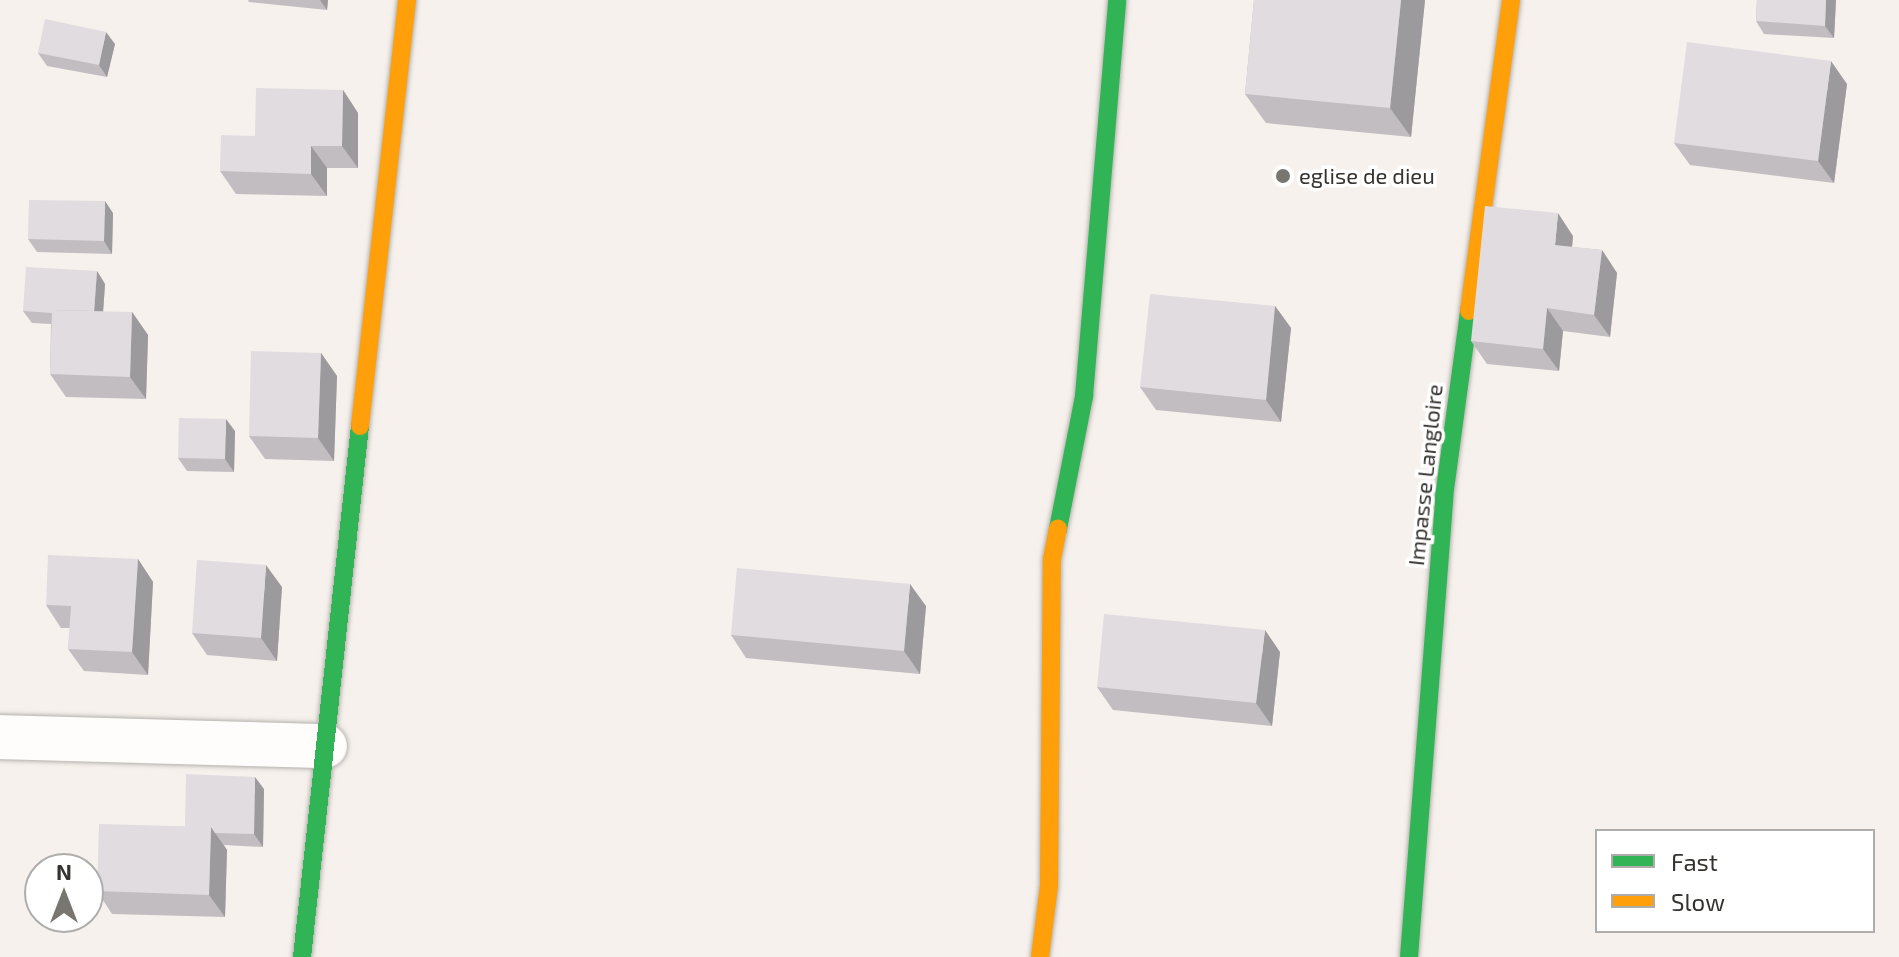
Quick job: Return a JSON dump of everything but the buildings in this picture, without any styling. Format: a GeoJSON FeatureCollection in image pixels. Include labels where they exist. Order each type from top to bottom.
{"type":"FeatureCollection","features":[{"type":"Feature","properties":{"kind":"street"},"geometry":{"type":"LineString","coordinates":[[302,957],[407,0]]}},
{"type":"Feature","properties":{"kind":"street"},"geometry":{"type":"LineString","coordinates":[[1040,957],[1049,886],[1052,559],[1084,396],[1117,0]]}},
{"type":"Feature","properties":{"kind":"street","name":"Impasse Langloire"},"geometry":{"type":"LineString","coordinates":[[1409,957],[1444,497],[1511,0]]}},
{"type":"Feature","properties":{"kind":"street"},"geometry":{"type":"LineString","coordinates":[[0,737],[325,746]]}},
{"type":"Feature","properties":{"kind":"traffic: fast"},"geometry":{"type":"LineString","coordinates":[[1058,529],[1084,396],[1117,0]]}},
{"type":"Feature","properties":{"kind":"traffic: fast"},"geometry":{"type":"LineString","coordinates":[[1409,957],[1444,497],[1469,311]]}},
{"type":"Feature","properties":{"kind":"traffic: fast"},"geometry":{"type":"LineString","coordinates":[[302,957],[360,426]]}},
{"type":"Feature","properties":{"kind":"traffic: slow"},"geometry":{"type":"LineString","coordinates":[[360,426],[407,0]]}},
{"type":"Feature","properties":{"kind":"traffic: slow"},"geometry":{"type":"LineString","coordinates":[[1469,311],[1511,0]]}},
{"type":"Feature","properties":{"kind":"traffic: slow"},"geometry":{"type":"LineString","coordinates":[[1040,957],[1049,886],[1052,559],[1058,529]]}},
{"type":"Feature","properties":{"kind":"place","name":"eglise de dieu"},"geometry":{"type":"Point","coordinates":[1283,176]}}]}
